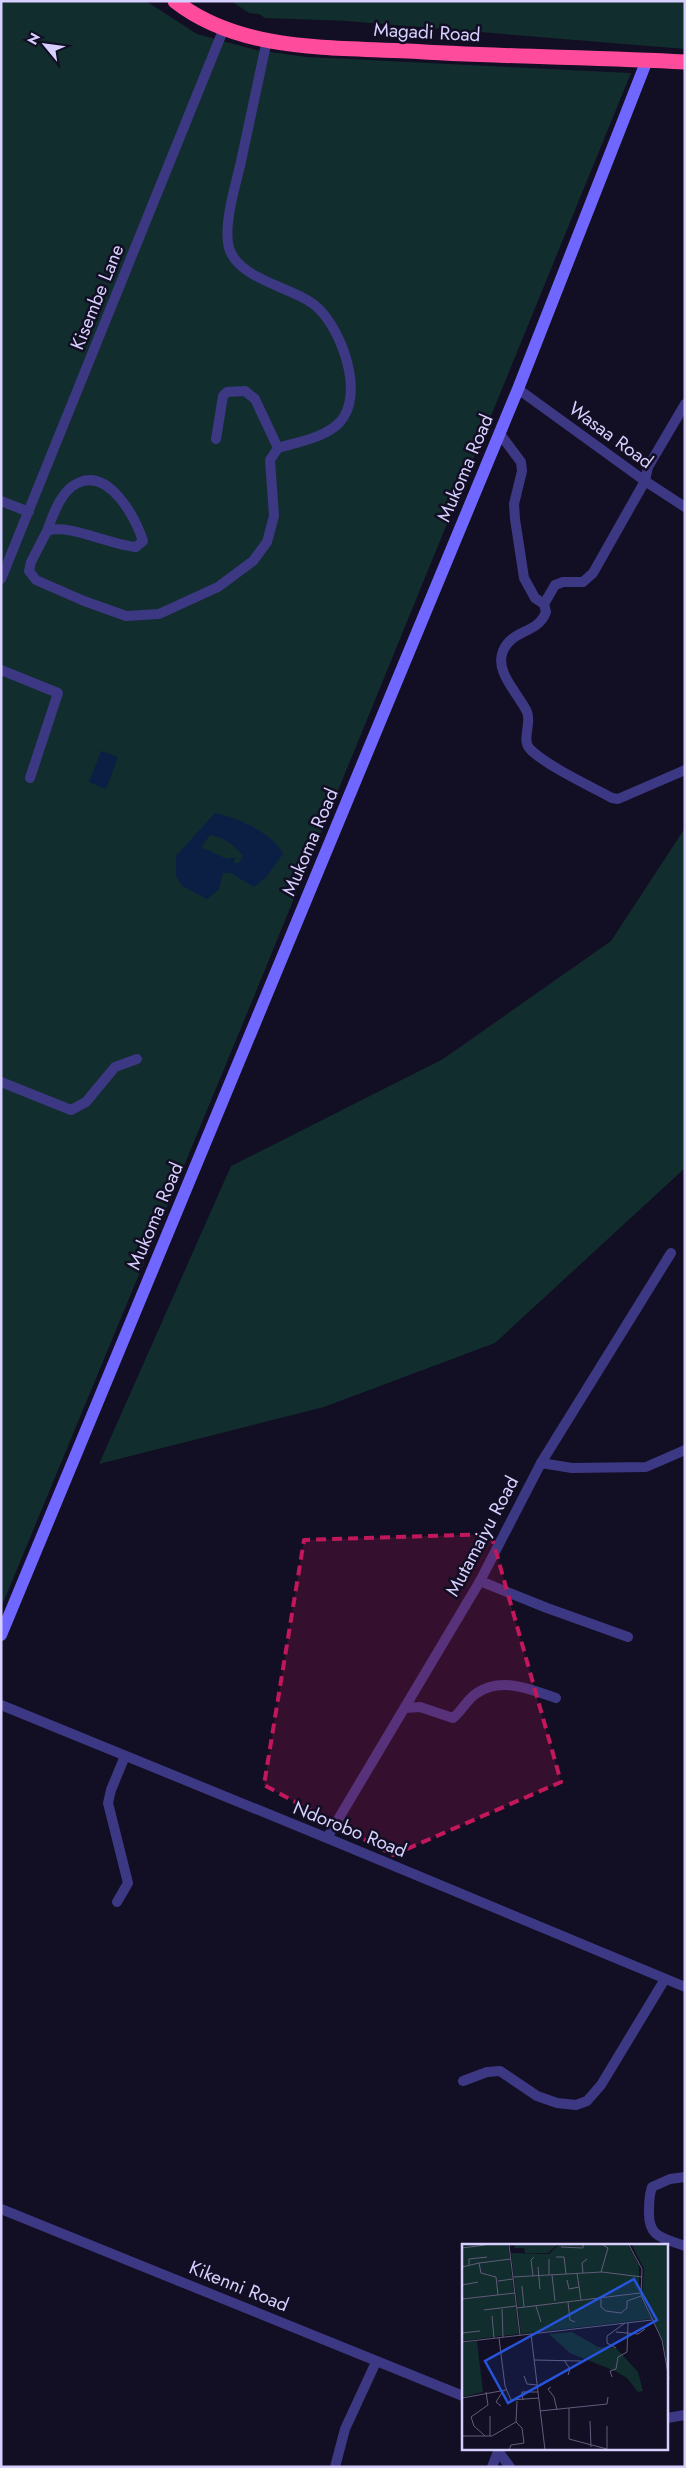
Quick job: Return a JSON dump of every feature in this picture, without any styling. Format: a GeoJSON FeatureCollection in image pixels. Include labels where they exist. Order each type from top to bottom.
{"type":"FeatureCollection","features":[{"type":"Feature","properties":{"kind":"highway","name":"Magadi Road"},"geometry":{"type":"LineString","coordinates":[[175,1],[224,28],[293,45],[461,55],[685,62]]}},
{"type":"Feature","properties":{"kind":"street","name":"Kisembe Lane"},"geometry":{"type":"LineString","coordinates":[[1,579],[224,28]]}},
{"type":"Feature","properties":{"kind":"street"},"geometry":{"type":"LineString","coordinates":[[47,531],[55,528],[70,530],[124,546],[136,547],[142,541],[133,518],[111,487],[90,481],[77,483],[55,509],[47,531],[31,562],[29,571],[36,580],[84,601],[126,616],[159,614],[218,587],[253,561],[267,542],[274,516],[270,460],[278,448],[327,432],[340,422],[346,411],[351,388],[350,368],[339,341],[319,309],[249,270],[238,261],[230,249],[227,234],[267,40]]}},
{"type":"Feature","properties":{"kind":"street","name":"Mukoma Road"},"geometry":{"type":"LineString","coordinates":[[2,1630],[500,434],[647,60]]}},
{"type":"Feature","properties":{"kind":"street","name":"Wasaa Road"},"geometry":{"type":"LineString","coordinates":[[518,389],[645,481],[685,507]]}},
{"type":"Feature","properties":{"kind":"street"},"geometry":{"type":"LineString","coordinates":[[216,439],[223,396],[227,392],[245,391],[255,399],[278,448]]}},
{"type":"Feature","properties":{"kind":"street"},"geometry":{"type":"LineString","coordinates":[[544,604],[555,585],[562,582],[584,582],[593,573],[645,481],[648,467],[685,404]]}},
{"type":"Feature","properties":{"kind":"street"},"geometry":{"type":"LineString","coordinates":[[500,434],[521,462],[522,471],[514,504],[524,578],[535,598],[544,604],[546,612],[544,620],[538,626],[514,636],[507,643],[501,658],[504,674],[528,715],[526,739],[530,749],[558,768],[612,798],[618,799],[685,770]]}},
{"type":"Feature","properties":{"kind":"street"},"geometry":{"type":"LineString","coordinates":[[1,502],[29,512]]}},
{"type":"Feature","properties":{"kind":"street"},"geometry":{"type":"LineString","coordinates":[[1,670],[58,693],[30,778]]}},
{"type":"Feature","properties":{"kind":"street"},"geometry":{"type":"LineString","coordinates":[[1,1082],[71,1110],[86,1102],[115,1067],[137,1059]]}},
{"type":"Feature","properties":{"kind":"street","name":"Mutamaiyu Road"},"geometry":{"type":"LineString","coordinates":[[327,1838],[480,1581],[542,1464],[671,1253]]}},
{"type":"Feature","properties":{"kind":"street"},"geometry":{"type":"LineString","coordinates":[[542,1464],[572,1468],[646,1467],[685,1450]]}},
{"type":"Feature","properties":{"kind":"street"},"geometry":{"type":"LineString","coordinates":[[480,1581],[547,1608],[628,1637]]}},
{"type":"Feature","properties":{"kind":"street"},"geometry":{"type":"LineString","coordinates":[[405,1708],[420,1706],[453,1718],[478,1691],[498,1685],[514,1685],[556,1698]]}},
{"type":"Feature","properties":{"kind":"street","name":"Ndorobo Road"},"geometry":{"type":"LineString","coordinates":[[1,1705],[685,1987]]}},
{"type":"Feature","properties":{"kind":"street"},"geometry":{"type":"LineString","coordinates":[[117,1902],[128,1883],[108,1803],[111,1790],[125,1756]]}},
{"type":"Feature","properties":{"kind":"street"},"geometry":{"type":"LineString","coordinates":[[463,2081],[487,2072],[500,2071],[537,2096],[558,2103],[576,2105],[587,2101],[601,2085],[665,1979]]}},
{"type":"Feature","properties":{"kind":"street"},"geometry":{"type":"LineString","coordinates":[[685,2177],[670,2179],[652,2187],[648,2222],[651,2230],[657,2235],[685,2246]]}},
{"type":"Feature","properties":{"kind":"street","name":"Kikenni Road"},"geometry":{"type":"LineString","coordinates":[[1,2209],[462,2395]]}},
{"type":"Feature","properties":{"kind":"street"},"geometry":{"type":"LineString","coordinates":[[335,2467],[345,2429],[376,2362]]}},
{"type":"Feature","properties":{"kind":"street"},"geometry":{"type":"LineString","coordinates":[[668,2418],[685,2416]]}},
{"type":"Feature","properties":{"kind":"street"},"geometry":{"type":"LineString","coordinates":[[492,2467],[499,2450]]}},
{"type":"Feature","properties":{"kind":"street"},"geometry":{"type":"LineString","coordinates":[[499,2450],[510,2467]]}},
{"type":"Feature","properties":{"kind":"highlighted area"},"geometry":{"type":"Polygon","coordinates":[[[491,1534],[561,1782],[393,1855],[264,1785],[304,1540],[491,1534]]]}},
{"type":"Feature","properties":{"kind":"green space"},"geometry":{"type":"Polygon","coordinates":[[[1,1],[146,1],[197,34],[256,50],[307,57],[631,73],[253,999],[1,1608],[1,1]]]}},
{"type":"Feature","properties":{"kind":"green space"},"geometry":{"type":"Polygon","coordinates":[[[231,1],[685,1],[685,49],[346,21],[265,18],[259,14],[249,13],[231,1]]]}},
{"type":"Feature","properties":{"kind":"green space"},"geometry":{"type":"Polygon","coordinates":[[[685,828],[685,1168],[495,1343],[324,1407],[99,1464],[231,1166],[443,1059],[611,941],[685,828]]]}},
{"type":"Feature","properties":{"kind":"water"},"geometry":{"type":"Polygon","coordinates":[[[101,751],[118,757],[106,789],[89,782],[101,751]]]}},
{"type":"Feature","properties":{"kind":"water"},"geometry":{"type":"Polygon","coordinates":[[[215,813],[243,822],[263,833],[278,846],[283,854],[266,877],[254,887],[231,873],[223,873],[219,889],[207,899],[182,886],[176,876],[176,856],[215,813]],[[210,835],[201,847],[227,859],[236,857],[233,863],[239,863],[243,856],[232,845],[210,835]]]}}]}
